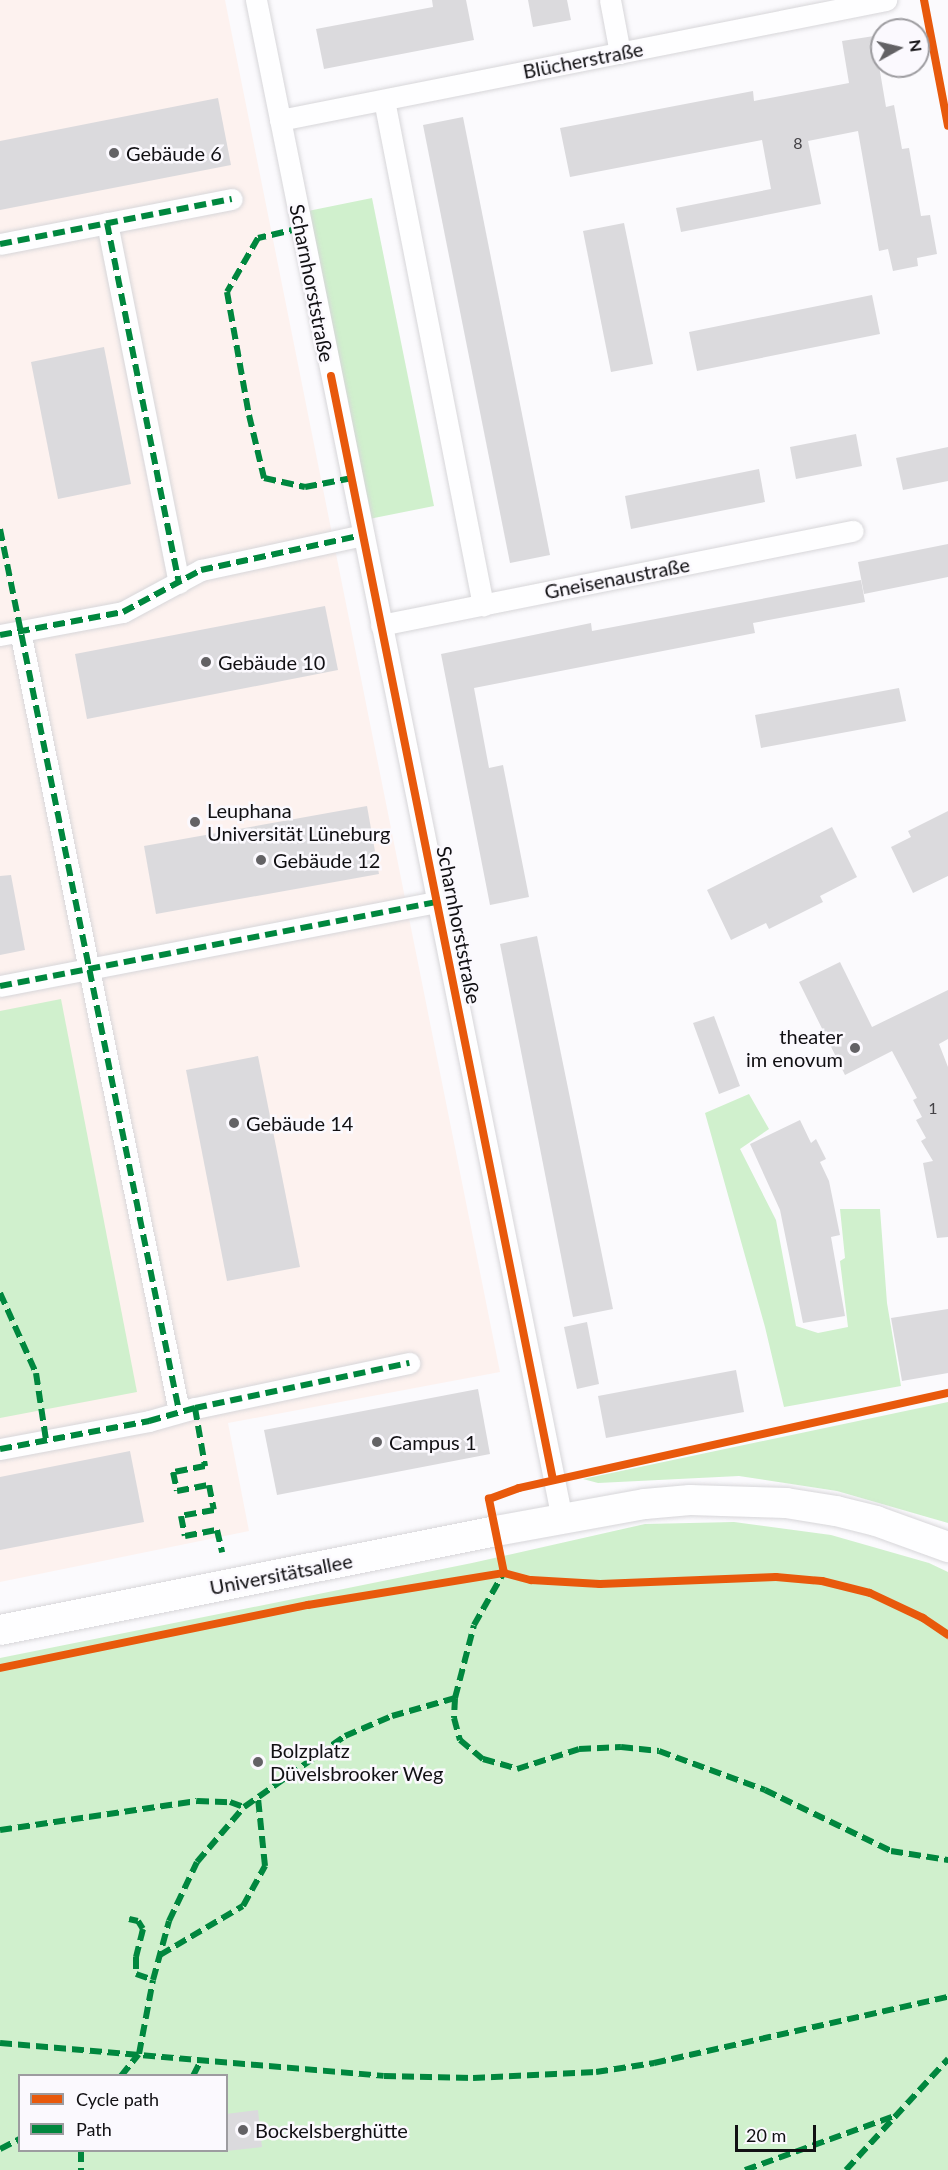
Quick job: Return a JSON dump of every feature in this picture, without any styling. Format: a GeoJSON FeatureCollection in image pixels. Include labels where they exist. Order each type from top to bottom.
{"type":"FeatureCollection","features":[{"type":"Feature","properties":{"kind":"main road","name":"Universitätsallee"},"geometry":{"type":"LineString","coordinates":[[0,1630],[562,1519],[690,1500],[786,1503],[876,1521],[948,1547]]}},
{"type":"Feature","properties":{"kind":"street","name":"Scharnhorststraße"},"geometry":{"type":"LineString","coordinates":[[255,0],[562,1519]]}},
{"type":"Feature","properties":{"kind":"street"},"geometry":{"type":"LineString","coordinates":[[610,0],[620,53]]}},
{"type":"Feature","properties":{"kind":"street","name":"Blücherstraße"},"geometry":{"type":"LineString","coordinates":[[279,120],[886,0]]}},
{"type":"Feature","properties":{"kind":"street"},"geometry":{"type":"LineString","coordinates":[[384,100],[483,605]]}},
{"type":"Feature","properties":{"kind":"street"},"geometry":{"type":"LineString","coordinates":[[0,244],[232,199]]}},
{"type":"Feature","properties":{"kind":"street"},"geometry":{"type":"LineString","coordinates":[[107,223],[179,583]]}},
{"type":"Feature","properties":{"kind":"street","name":"Gneisenaustraße"},"geometry":{"type":"LineString","coordinates":[[381,625],[853,531]]}},
{"type":"Feature","properties":{"kind":"street"},"geometry":{"type":"LineString","coordinates":[[179,1411],[88,969],[10,633],[123,612],[201,570],[363,535]]}},
{"type":"Feature","properties":{"kind":"street"},"geometry":{"type":"LineString","coordinates":[[0,986],[437,902]]}},
{"type":"Feature","properties":{"kind":"street"},"geometry":{"type":"LineString","coordinates":[[0,1449],[149,1421],[179,1411],[409,1363]]}},
{"type":"Feature","properties":{"kind":"shaded area","name":"Leuphana Universität Lüneburg"},"geometry":{"type":"Polygon","coordinates":[[[0,0],[225,0],[500,1372],[228,1423],[249,1531],[0,1582],[0,0]]]}},
{"type":"Feature","properties":{"kind":"green space"},"geometry":{"type":"Polygon","coordinates":[[[372,198],[434,506],[369,519],[308,211],[372,198]]]}},
{"type":"Feature","properties":{"kind":"green space"},"geometry":{"type":"Polygon","coordinates":[[[61,999],[137,1392],[0,1418],[0,1011],[61,999]]]}},
{"type":"Feature","properties":{"kind":"green space"},"geometry":{"type":"Polygon","coordinates":[[[749,1094],[769,1129],[740,1149],[776,1220],[796,1326],[818,1333],[848,1327],[840,1261],[845,1258],[840,1209],[880,1209],[887,1303],[901,1386],[784,1407],[765,1327],[705,1113],[749,1094]]]}},
{"type":"Feature","properties":{"kind":"green space"},"geometry":{"type":"Polygon","coordinates":[[[948,1402],[948,1523],[837,1491],[739,1476],[598,1483],[583,1479],[948,1402]]]}},
{"type":"Feature","properties":{"kind":"green space"},"geometry":{"type":"Polygon","coordinates":[[[734,1522],[831,1535],[929,1563],[948,1572],[948,2170],[0,2170],[0,1658],[472,1563],[645,1524],[734,1522]]]}},
{"type":"Feature","properties":{"kind":"building"},"geometry":{"type":"Polygon","coordinates":[[[432,0],[466,0],[474,40],[324,69],[316,29],[433,7],[432,0]]]}},
{"type":"Feature","properties":{"kind":"building"},"geometry":{"type":"Polygon","coordinates":[[[528,0],[567,0],[571,20],[533,27],[528,0]]]}},
{"type":"Feature","properties":{"kind":"building"},"geometry":{"type":"Polygon","coordinates":[[[870,37],[870,78],[881,78],[886,107],[894,105],[902,149],[909,148],[921,216],[930,215],[937,254],[917,258],[918,266],[893,271],[888,249],[879,251],[858,131],[808,141],[821,204],[681,232],[676,208],[771,189],[762,140],[570,177],[560,128],[753,91],[754,101],[849,83],[842,41],[870,37]]]}},
{"type":"Feature","properties":{"kind":"building","name":"Gebäude 6"},"geometry":{"type":"Polygon","coordinates":[[[218,98],[231,165],[0,210],[0,141],[218,98]]]}},
{"type":"Feature","properties":{"kind":"building"},"geometry":{"type":"Polygon","coordinates":[[[463,117],[550,555],[510,563],[423,125],[463,117]]]}},
{"type":"Feature","properties":{"kind":"building"},"geometry":{"type":"Polygon","coordinates":[[[624,223],[653,364],[611,372],[583,231],[624,223]]]}},
{"type":"Feature","properties":{"kind":"building"},"geometry":{"type":"Polygon","coordinates":[[[872,295],[880,334],[697,371],[689,332],[872,295]]]}},
{"type":"Feature","properties":{"kind":"building"},"geometry":{"type":"Polygon","coordinates":[[[104,347],[131,484],[58,499],[31,362],[104,347]]]}},
{"type":"Feature","properties":{"kind":"building"},"geometry":{"type":"Polygon","coordinates":[[[856,434],[862,466],[796,479],[790,447],[856,434]]]}},
{"type":"Feature","properties":{"kind":"building"},"geometry":{"type":"Polygon","coordinates":[[[948,447],[948,481],[903,490],[896,458],[948,447]]]}},
{"type":"Feature","properties":{"kind":"building"},"geometry":{"type":"Polygon","coordinates":[[[759,469],[765,502],[631,529],[625,496],[759,469]]]}},
{"type":"Feature","properties":{"kind":"building"},"geometry":{"type":"Polygon","coordinates":[[[948,544],[948,577],[864,594],[858,562],[948,544]]]}},
{"type":"Feature","properties":{"kind":"building"},"geometry":{"type":"Polygon","coordinates":[[[861,580],[865,602],[753,623],[755,633],[474,688],[489,768],[503,765],[529,897],[490,905],[441,654],[591,623],[592,631],[861,580]]]}},
{"type":"Feature","properties":{"kind":"building","name":"Gebäude 10"},"geometry":{"type":"Polygon","coordinates":[[[325,606],[338,670],[87,719],[75,654],[325,606]]]}},
{"type":"Feature","properties":{"kind":"building"},"geometry":{"type":"Polygon","coordinates":[[[899,688],[906,721],[761,748],[755,715],[899,688]]]}},
{"type":"Feature","properties":{"kind":"building","name":"Gebäude 12"},"geometry":{"type":"Polygon","coordinates":[[[367,806],[379,874],[156,914],[144,846],[367,806]]]}},
{"type":"Feature","properties":{"kind":"building"},"geometry":{"type":"Polygon","coordinates":[[[948,811],[948,876],[913,893],[891,847],[911,837],[908,831],[948,811]]]}},
{"type":"Feature","properties":{"kind":"building"},"geometry":{"type":"Polygon","coordinates":[[[832,827],[857,877],[820,896],[823,902],[769,929],[766,923],[731,940],[707,890],[832,827]]]}},
{"type":"Feature","properties":{"kind":"building"},"geometry":{"type":"Polygon","coordinates":[[[11,875],[25,950],[0,955],[0,876],[11,875]]]}},
{"type":"Feature","properties":{"kind":"building"},"geometry":{"type":"Polygon","coordinates":[[[537,936],[613,1309],[573,1317],[500,944],[537,936]]]}},
{"type":"Feature","properties":{"kind":"building"},"geometry":{"type":"Polygon","coordinates":[[[840,962],[872,1027],[948,990],[948,1039],[939,1044],[948,1067],[948,1237],[937,1238],[923,1163],[933,1161],[921,1141],[926,1138],[916,1120],[922,1117],[913,1100],[917,1098],[892,1051],[845,1075],[799,982],[840,962]]]}},
{"type":"Feature","properties":{"kind":"building"},"geometry":{"type":"Polygon","coordinates":[[[714,1016],[740,1086],[719,1094],[693,1023],[714,1016]]]}},
{"type":"Feature","properties":{"kind":"building","name":"Gebäude 14"},"geometry":{"type":"Polygon","coordinates":[[[258,1056],[300,1267],[227,1281],[186,1070],[258,1056]]]}},
{"type":"Feature","properties":{"kind":"building"},"geometry":{"type":"Polygon","coordinates":[[[800,1120],[811,1143],[816,1139],[826,1159],[820,1162],[829,1181],[840,1235],[831,1237],[845,1316],[803,1323],[780,1210],[750,1144],[800,1120]]]}},
{"type":"Feature","properties":{"kind":"building"},"geometry":{"type":"Polygon","coordinates":[[[948,1309],[948,1373],[902,1381],[891,1318],[948,1309]]]}},
{"type":"Feature","properties":{"kind":"building"},"geometry":{"type":"Polygon","coordinates":[[[587,1322],[599,1384],[577,1389],[564,1327],[587,1322]]]}},
{"type":"Feature","properties":{"kind":"building"},"geometry":{"type":"Polygon","coordinates":[[[736,1370],[744,1412],[606,1438],[598,1396],[736,1370]]]}},
{"type":"Feature","properties":{"kind":"building","name":"Campus 1"},"geometry":{"type":"Polygon","coordinates":[[[478,1389],[490,1454],[277,1495],[264,1430],[478,1389]]]}},
{"type":"Feature","properties":{"kind":"building"},"geometry":{"type":"Polygon","coordinates":[[[130,1451],[144,1522],[0,1550],[0,1477],[130,1451]]]}},
{"type":"Feature","properties":{"kind":"building","name":"Bockelsberghütte"},"geometry":{"type":"Polygon","coordinates":[[[258,2110],[262,2147],[228,2151],[228,2114],[258,2110]]]}},
{"type":"Feature","properties":{"kind":"marked path"},"geometry":{"type":"LineString","coordinates":[[0,244],[232,199]]}},
{"type":"Feature","properties":{"kind":"marked path"},"geometry":{"type":"LineString","coordinates":[[107,223],[179,583]]}},
{"type":"Feature","properties":{"kind":"marked path"},"geometry":{"type":"LineString","coordinates":[[301,228],[258,238],[227,292],[249,415],[264,478],[305,487],[352,478]]}},
{"type":"Feature","properties":{"kind":"marked path"},"geometry":{"type":"LineString","coordinates":[[0,529],[179,1411]]}},
{"type":"Feature","properties":{"kind":"marked path"},"geometry":{"type":"LineString","coordinates":[[0,635],[123,612],[201,570],[363,535]]}},
{"type":"Feature","properties":{"kind":"marked path"},"geometry":{"type":"LineString","coordinates":[[0,986],[437,902]]}},
{"type":"Feature","properties":{"kind":"marked path"},"geometry":{"type":"LineString","coordinates":[[0,1293],[36,1373],[46,1440]]}},
{"type":"Feature","properties":{"kind":"marked path"},"geometry":{"type":"LineString","coordinates":[[0,1449],[149,1421],[195,1408],[409,1363]]}},
{"type":"Feature","properties":{"kind":"marked path"},"geometry":{"type":"LineString","coordinates":[[195,1408],[205,1466],[173,1472],[177,1491],[209,1485],[214,1510],[181,1516],[185,1536],[217,1530],[222,1552]]}},
{"type":"Feature","properties":{"kind":"marked path"},"geometry":{"type":"LineString","coordinates":[[123,2074],[139,2054],[153,1980],[169,1921],[197,1862],[244,1807],[345,1736],[392,1716],[455,1698],[474,1625],[504,1572]]}},
{"type":"Feature","properties":{"kind":"marked path"},"geometry":{"type":"LineString","coordinates":[[455,1698],[454,1718],[460,1740],[483,1759],[517,1769],[579,1749],[621,1747],[659,1751],[765,1790],[891,1851],[948,1860]]}},
{"type":"Feature","properties":{"kind":"marked path"},"geometry":{"type":"LineString","coordinates":[[160,1955],[243,1906],[265,1866],[258,1798]]}},
{"type":"Feature","properties":{"kind":"marked path"},"geometry":{"type":"LineString","coordinates":[[0,1830],[197,1801],[230,1802],[244,1807]]}},
{"type":"Feature","properties":{"kind":"marked path"},"geometry":{"type":"LineString","coordinates":[[129,1919],[138,1921],[143,1929],[136,1957],[136,1974],[153,1980]]}},
{"type":"Feature","properties":{"kind":"marked path"},"geometry":{"type":"LineString","coordinates":[[0,2043],[384,2076],[473,2078],[596,2072],[654,2063],[948,1997]]}},
{"type":"Feature","properties":{"kind":"marked path"},"geometry":{"type":"LineString","coordinates":[[846,2170],[948,2059]]}},
{"type":"Feature","properties":{"kind":"marked path"},"geometry":{"type":"LineString","coordinates":[[194,2074],[201,2060]]}},
{"type":"Feature","properties":{"kind":"marked path"},"geometry":{"type":"LineString","coordinates":[[745,2170],[894,2116]]}},
{"type":"Feature","properties":{"kind":"marked path"},"geometry":{"type":"LineString","coordinates":[[0,2149],[18,2140]]}},
{"type":"Feature","properties":{"kind":"marked path"},"geometry":{"type":"LineString","coordinates":[[81,2152],[81,2170]]}},
{"type":"Feature","properties":{"kind":"cycle path"},"geometry":{"type":"LineString","coordinates":[[924,0],[948,126]]}},
{"type":"Feature","properties":{"kind":"cycle path"},"geometry":{"type":"LineString","coordinates":[[331,376],[553,1480]]}},
{"type":"Feature","properties":{"kind":"cycle path"},"geometry":{"type":"LineString","coordinates":[[504,1573],[489,1499],[519,1488],[948,1393]]}},
{"type":"Feature","properties":{"kind":"cycle path"},"geometry":{"type":"LineString","coordinates":[[0,1668],[308,1605],[504,1573],[531,1580],[600,1584],[776,1577],[822,1581],[870,1593],[923,1618],[948,1635]]}},
{"type":"Feature","properties":{"kind":"place","name":"Gebäude 6"},"geometry":{"type":"Point","coordinates":[114,153]}},
{"type":"Feature","properties":{"kind":"place","name":"Gebäude 10"},"geometry":{"type":"Point","coordinates":[206,662]}},
{"type":"Feature","properties":{"kind":"place","name":"Leuphana Universität Lüneburg"},"geometry":{"type":"Point","coordinates":[195,822]}},
{"type":"Feature","properties":{"kind":"place","name":"Gebäude 12"},"geometry":{"type":"Point","coordinates":[261,860]}},
{"type":"Feature","properties":{"kind":"place","name":"theater im enovum"},"geometry":{"type":"Point","coordinates":[855,1048]}},
{"type":"Feature","properties":{"kind":"place","name":"Gebäude 14"},"geometry":{"type":"Point","coordinates":[234,1123]}},
{"type":"Feature","properties":{"kind":"place","name":"Campus 1"},"geometry":{"type":"Point","coordinates":[377,1442]}},
{"type":"Feature","properties":{"kind":"place","name":"Bolzplatz Düvelsbrooker Weg"},"geometry":{"type":"Point","coordinates":[258,1762]}},
{"type":"Feature","properties":{"kind":"place","name":"Bockelsberghütte"},"geometry":{"type":"Point","coordinates":[243,2130]}}]}
